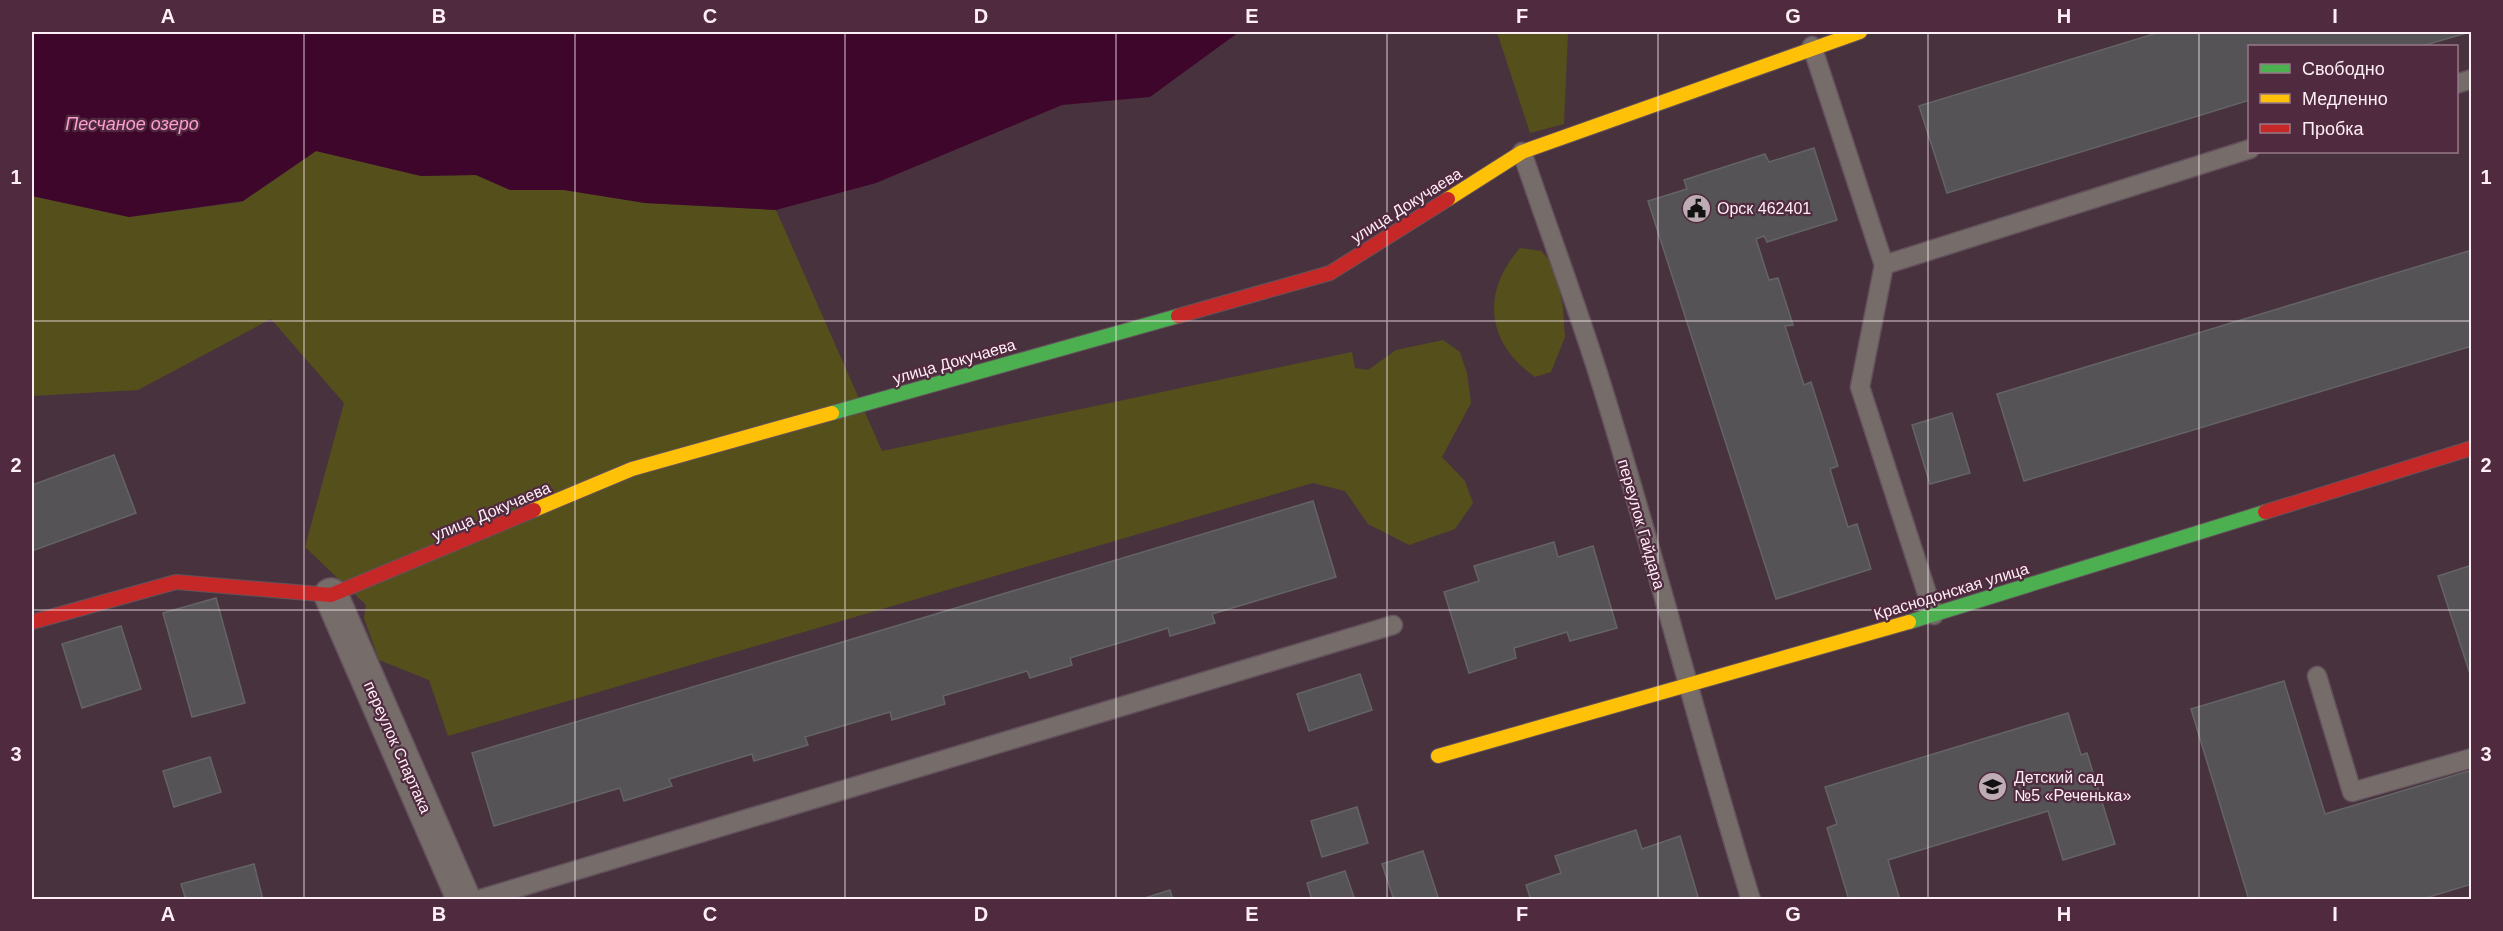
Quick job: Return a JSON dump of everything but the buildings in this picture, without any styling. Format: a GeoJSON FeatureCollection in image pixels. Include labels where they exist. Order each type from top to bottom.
{"type":"FeatureCollection","features":[{"type":"Feature","properties":{"kind":"street","name":"улица Докучаева"},"geometry":{"type":"LineString","coordinates":[[32,622],[176,582],[332,595],[632,469],[1330,273],[1522,152],[1812,46],[1860,32]]}},
{"type":"Feature","properties":{"kind":"street","name":"Краснодонская улица"},"geometry":{"type":"LineString","coordinates":[[1437,756],[1934,615],[2472,448]]}},
{"type":"Feature","properties":{"kind":"street","name":"переулок Спартака"},"geometry":{"type":"LineString","coordinates":[[332,595],[464,900]]}},
{"type":"Feature","properties":{"kind":"lane"},"geometry":{"type":"LineString","coordinates":[[1812,46],[1884,265],[1860,387],[1934,615]]}},
{"type":"Feature","properties":{"kind":"lane"},"geometry":{"type":"LineString","coordinates":[[1884,265],[2248,150]]}},
{"type":"Feature","properties":{"kind":"lane","name":"переулок Гайдара"},"geometry":{"type":"LineString","coordinates":[[1522,152],[1596,367],[1689,683],[1713,776],[1751,900]]}},
{"type":"Feature","properties":{"kind":"lane"},"geometry":{"type":"LineString","coordinates":[[477,900],[1393,625]]}},
{"type":"Feature","properties":{"kind":"lane"},"geometry":{"type":"LineString","coordinates":[[2317,676],[2352,792],[2472,758]]}},
{"type":"Feature","properties":{"kind":"shaded area"},"geometry":{"type":"Polygon","coordinates":[[[1497,32],[1568,32],[1564,124],[1530,133],[1497,32]]]}},
{"type":"Feature","properties":{"kind":"shaded area"},"geometry":{"type":"Polygon","coordinates":[[[316,151],[421,176],[476,175],[510,190],[564,190],[645,203],[776,210],[882,451],[1352,352],[1355,368],[1368,370],[1396,350],[1443,340],[1460,352],[1467,373],[1471,403],[1442,457],[1465,481],[1473,503],[1455,529],[1409,545],[1368,524],[1345,491],[1313,483],[448,736],[429,680],[379,660],[364,618],[366,605],[305,547],[344,403],[271,319],[138,390],[32,396],[32,196],[129,217],[242,202],[316,151]]]}},
{"type":"Feature","properties":{"kind":"shaded area"},"geometry":{"type":"Polygon","coordinates":[[[1520,248],[1541,251],[1555,266],[1563,308],[1565,337],[1551,372],[1535,377],[1506,349],[1498,333],[1494,316],[1499,282],[1507,265],[1520,248]]]}},
{"type":"Feature","properties":{"kind":"water","name":"Песчаное озеро"},"geometry":{"type":"Polygon","coordinates":[[[32,32],[1239,32],[1150,97],[1062,105],[876,183],[776,210],[645,203],[564,190],[510,190],[476,175],[421,176],[316,151],[243,201],[129,217],[32,196],[32,32]]]}},
{"type":"Feature","properties":{"kind":"traffic: fast"},"geometry":{"type":"LineString","coordinates":[[832,413],[1178,316]]}},
{"type":"Feature","properties":{"kind":"traffic: fast"},"geometry":{"type":"LineString","coordinates":[[1909,622],[2265,512]]}},
{"type":"Feature","properties":{"kind":"traffic: slow"},"geometry":{"type":"LineString","coordinates":[[1448,199],[1522,152],[1860,32]]}},
{"type":"Feature","properties":{"kind":"traffic: slow"},"geometry":{"type":"LineString","coordinates":[[534,510],[632,469],[832,413]]}},
{"type":"Feature","properties":{"kind":"traffic: slow"},"geometry":{"type":"LineString","coordinates":[[1438,756],[1909,622]]}},
{"type":"Feature","properties":{"kind":"traffic: jam"},"geometry":{"type":"LineString","coordinates":[[1178,316],[1330,273],[1448,199]]}},
{"type":"Feature","properties":{"kind":"traffic: jam"},"geometry":{"type":"LineString","coordinates":[[2265,512],[2472,448]]}},
{"type":"Feature","properties":{"kind":"traffic: jam"},"geometry":{"type":"LineString","coordinates":[[32,622],[176,582],[331,595],[534,510]]}},
{"type":"Feature","properties":{"kind":"place","name":"Орск 462401"},"geometry":{"type":"Point","coordinates":[1696,208]}},
{"type":"Feature","properties":{"kind":"place","name":"Детский сад №5 «Реченька»"},"geometry":{"type":"Point","coordinates":[1993,786]}}]}
